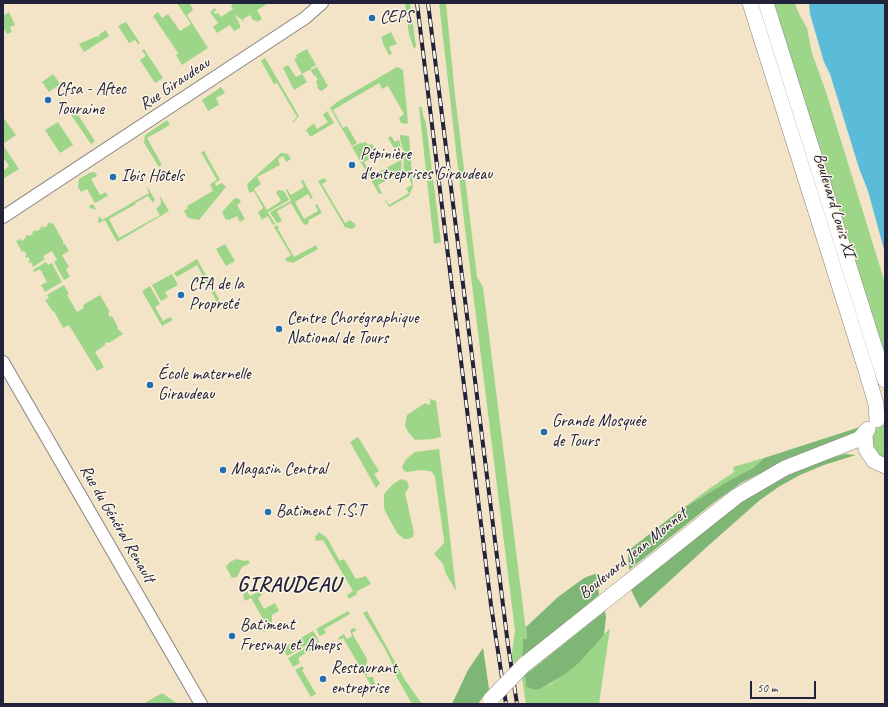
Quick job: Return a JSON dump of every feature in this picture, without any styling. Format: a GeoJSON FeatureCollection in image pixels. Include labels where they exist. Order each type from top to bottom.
{"type":"FeatureCollection","features":[{"type":"Feature","properties":{"kind":"main road","name":"Boulevard Louis XI"},"geometry":{"type":"LineString","coordinates":[[750,3],[876,404],[876,422],[865,442],[869,455]]}},
{"type":"Feature","properties":{"kind":"main road","name":"Boulevard Louis XI"},"geometry":{"type":"LineString","coordinates":[[766,3],[885,380]]}},
{"type":"Feature","properties":{"kind":"main road","name":"Boulevard Jean Monnet"},"geometry":{"type":"LineString","coordinates":[[489,701],[524,665],[737,496],[780,470],[859,439],[876,422]]}},
{"type":"Feature","properties":{"kind":"main road","name":"Boulevard Jean Monnet"},"geometry":{"type":"LineString","coordinates":[[817,455],[839,450],[854,449],[860,450],[869,455],[874,461],[885,466]]}},
{"type":"Feature","properties":{"kind":"street","name":"Rue Giraudeau"},"geometry":{"type":"LineString","coordinates":[[3,218],[305,18],[322,3]]}},
{"type":"Feature","properties":{"kind":"street","name":"Rue Giraudeau"},"geometry":{"type":"LineString","coordinates":[[305,18],[316,14],[333,3]]}},
{"type":"Feature","properties":{"kind":"street","name":"Rue du Général Renault"},"geometry":{"type":"LineString","coordinates":[[3,362],[201,704]]}},
{"type":"Feature","properties":{"kind":"green space"},"geometry":{"type":"Polygon","coordinates":[[[177,3],[190,3],[193,10],[187,15],[208,48],[182,65],[176,55],[178,53],[153,16],[158,12],[162,18],[168,14],[180,31],[191,24],[177,3]]]}},
{"type":"Feature","properties":{"kind":"green space"},"geometry":{"type":"Polygon","coordinates":[[[234,3],[269,3],[257,10],[262,19],[257,22],[256,20],[254,21],[250,15],[243,19],[245,22],[235,15],[240,28],[234,31],[230,25],[217,33],[213,27],[218,23],[210,12],[215,8],[215,14],[218,13],[221,17],[233,9],[231,6],[234,3]]]}},
{"type":"Feature","properties":{"kind":"green space"},"geometry":{"type":"Polygon","coordinates":[[[405,3],[410,3],[416,46],[414,49],[409,35],[405,3]]]}},
{"type":"Feature","properties":{"kind":"green space"},"geometry":{"type":"Polygon","coordinates":[[[439,3],[446,3],[455,95],[477,277],[483,287],[527,639],[523,640],[522,656],[510,666],[515,631],[464,220],[439,3]]]}},
{"type":"Feature","properties":{"kind":"green space"},"geometry":{"type":"Polygon","coordinates":[[[773,3],[795,3],[807,28],[812,53],[826,92],[885,283],[885,358],[773,3]]]}},
{"type":"Feature","properties":{"kind":"green space"},"geometry":{"type":"Polygon","coordinates":[[[9,12],[15,25],[10,27],[12,32],[7,34],[3,27],[3,16],[9,12]]]}},
{"type":"Feature","properties":{"kind":"green space"},"geometry":{"type":"Polygon","coordinates":[[[126,22],[140,43],[138,44],[135,40],[129,43],[118,26],[126,22]]]}},
{"type":"Feature","properties":{"kind":"green space"},"geometry":{"type":"Polygon","coordinates":[[[106,30],[109,36],[84,52],[79,44],[100,36],[99,35],[106,30]]]}},
{"type":"Feature","properties":{"kind":"green space"},"geometry":{"type":"Polygon","coordinates":[[[391,32],[397,44],[389,47],[392,54],[389,55],[381,37],[391,32]]]}},
{"type":"Feature","properties":{"kind":"green space"},"geometry":{"type":"Polygon","coordinates":[[[144,49],[163,78],[155,83],[140,60],[146,56],[142,51],[144,49]]]}},
{"type":"Feature","properties":{"kind":"green space"},"geometry":{"type":"Polygon","coordinates":[[[307,49],[316,65],[311,68],[310,71],[309,70],[302,74],[294,59],[297,58],[296,55],[307,49]]]}},
{"type":"Feature","properties":{"kind":"green space"},"geometry":{"type":"Polygon","coordinates":[[[265,58],[299,116],[294,122],[292,122],[297,117],[277,83],[274,84],[261,61],[265,58]]]}},
{"type":"Feature","properties":{"kind":"green space"},"geometry":{"type":"Polygon","coordinates":[[[288,65],[296,77],[302,74],[307,82],[294,90],[283,68],[288,65]]]}},
{"type":"Feature","properties":{"kind":"green space"},"geometry":{"type":"Polygon","coordinates":[[[317,67],[328,86],[322,91],[317,87],[316,81],[318,80],[311,70],[317,67]]]}},
{"type":"Feature","properties":{"kind":"green space"},"geometry":{"type":"Polygon","coordinates":[[[397,67],[403,70],[408,123],[401,123],[399,118],[404,114],[388,86],[382,89],[379,83],[333,110],[343,128],[347,126],[357,143],[352,146],[330,108],[337,102],[397,67]]]}},
{"type":"Feature","properties":{"kind":"green space"},"geometry":{"type":"Polygon","coordinates":[[[53,74],[60,84],[49,92],[42,82],[53,74]]]}},
{"type":"Feature","properties":{"kind":"green space"},"geometry":{"type":"Polygon","coordinates":[[[221,87],[225,93],[216,98],[219,105],[208,111],[202,100],[221,87]]]}},
{"type":"Feature","properties":{"kind":"green space"},"geometry":{"type":"Polygon","coordinates":[[[419,107],[422,107],[426,123],[441,242],[434,244],[419,107]]]}},
{"type":"Feature","properties":{"kind":"green space"},"geometry":{"type":"Polygon","coordinates":[[[327,111],[334,123],[310,136],[306,130],[314,123],[317,129],[328,122],[323,115],[327,111]]]}},
{"type":"Feature","properties":{"kind":"green space"},"geometry":{"type":"Polygon","coordinates":[[[76,112],[95,141],[91,144],[71,115],[76,112]]]}},
{"type":"Feature","properties":{"kind":"green space"},"geometry":{"type":"Polygon","coordinates":[[[3,117],[16,135],[3,144],[3,117]]]}},
{"type":"Feature","properties":{"kind":"green space"},"geometry":{"type":"Polygon","coordinates":[[[167,120],[170,125],[147,138],[162,165],[159,167],[144,143],[145,135],[167,120]]]}},
{"type":"Feature","properties":{"kind":"green space"},"geometry":{"type":"Polygon","coordinates":[[[58,122],[73,145],[60,153],[45,130],[58,122]]]}},
{"type":"Feature","properties":{"kind":"green space"},"geometry":{"type":"Polygon","coordinates":[[[400,135],[409,136],[413,187],[409,196],[389,207],[385,200],[389,205],[409,193],[406,188],[412,185],[408,176],[403,179],[404,153],[400,135]]]}},
{"type":"Feature","properties":{"kind":"green space"},"geometry":{"type":"Polygon","coordinates":[[[391,136],[395,142],[399,140],[402,154],[401,176],[400,178],[398,174],[378,185],[382,193],[379,194],[352,147],[365,142],[369,145],[372,144],[378,154],[364,162],[372,176],[401,160],[388,138],[391,136]]]}},
{"type":"Feature","properties":{"kind":"green space"},"geometry":{"type":"Polygon","coordinates":[[[3,145],[19,169],[3,179],[3,171],[9,166],[3,157],[3,145]]]}},
{"type":"Feature","properties":{"kind":"green space"},"geometry":{"type":"Polygon","coordinates":[[[204,151],[220,180],[215,183],[216,186],[222,183],[226,187],[199,220],[188,218],[184,211],[188,208],[187,206],[213,191],[210,184],[217,180],[201,152],[204,151]]]}},
{"type":"Feature","properties":{"kind":"green space"},"geometry":{"type":"Polygon","coordinates":[[[281,153],[288,154],[291,159],[286,162],[283,156],[278,159],[280,165],[257,177],[261,184],[254,189],[267,210],[281,201],[276,192],[279,190],[284,191],[289,200],[268,212],[275,224],[273,225],[268,216],[262,220],[258,212],[263,208],[254,191],[249,193],[247,184],[281,153]]]}},
{"type":"Feature","properties":{"kind":"green space"},"geometry":{"type":"Polygon","coordinates":[[[95,172],[97,176],[91,179],[100,195],[106,192],[108,196],[95,203],[87,189],[81,192],[78,187],[79,179],[89,173],[95,172]]]}},
{"type":"Feature","properties":{"kind":"green space"},"geometry":{"type":"Polygon","coordinates":[[[324,178],[327,181],[322,184],[345,223],[350,220],[356,226],[352,229],[345,227],[318,181],[324,178]]]}},
{"type":"Feature","properties":{"kind":"green space"},"geometry":{"type":"Polygon","coordinates":[[[303,180],[313,198],[311,199],[308,194],[295,202],[304,219],[318,211],[315,205],[317,204],[322,213],[309,220],[308,224],[304,225],[291,203],[277,211],[282,221],[278,223],[276,222],[270,212],[291,201],[286,190],[287,189],[291,195],[304,187],[301,181],[303,180]]]}},
{"type":"Feature","properties":{"kind":"green space"},"geometry":{"type":"Polygon","coordinates":[[[147,188],[155,200],[153,203],[148,196],[109,219],[119,238],[160,215],[156,209],[161,204],[160,196],[169,211],[117,242],[105,220],[99,223],[99,216],[102,220],[149,193],[147,188]]]}},
{"type":"Feature","properties":{"kind":"green space"},"geometry":{"type":"Polygon","coordinates":[[[235,198],[239,199],[241,202],[237,205],[245,219],[240,222],[237,216],[226,220],[222,212],[235,198]]]}},
{"type":"Feature","properties":{"kind":"green space"},"geometry":{"type":"Polygon","coordinates":[[[93,204],[96,210],[90,208],[89,206],[93,204]]]}},
{"type":"Feature","properties":{"kind":"green space"},"geometry":{"type":"Polygon","coordinates":[[[50,222],[51,224],[53,223],[63,241],[63,244],[65,244],[69,251],[62,255],[69,267],[66,269],[70,277],[64,280],[54,262],[57,260],[52,251],[43,256],[45,259],[33,267],[31,262],[28,262],[30,260],[28,257],[26,258],[25,256],[27,255],[24,251],[22,252],[16,241],[21,239],[22,241],[26,238],[25,236],[33,234],[32,232],[41,229],[40,228],[43,226],[44,228],[50,222]]]}},
{"type":"Feature","properties":{"kind":"green space"},"geometry":{"type":"Polygon","coordinates":[[[277,225],[294,257],[316,245],[318,249],[293,263],[286,261],[285,259],[291,255],[274,227],[277,225]]]}},
{"type":"Feature","properties":{"kind":"green space"},"geometry":{"type":"Polygon","coordinates":[[[225,244],[235,261],[226,266],[216,249],[225,244]]]}},
{"type":"Feature","properties":{"kind":"green space"},"geometry":{"type":"Polygon","coordinates":[[[197,259],[219,299],[217,307],[213,309],[210,304],[216,300],[197,265],[177,277],[174,273],[197,259]]]}},
{"type":"Feature","properties":{"kind":"green space"},"geometry":{"type":"Polygon","coordinates":[[[46,262],[48,265],[52,263],[62,282],[45,292],[41,285],[47,282],[40,269],[34,272],[33,270],[46,262]]]}},
{"type":"Feature","properties":{"kind":"green space"},"geometry":{"type":"Polygon","coordinates":[[[172,274],[178,285],[165,292],[168,297],[161,301],[152,285],[172,274]]]}},
{"type":"Feature","properties":{"kind":"green space"},"geometry":{"type":"Polygon","coordinates":[[[64,285],[69,294],[67,295],[77,312],[84,308],[83,305],[100,295],[110,312],[108,313],[110,317],[112,316],[118,327],[117,328],[123,334],[109,343],[105,343],[105,345],[95,352],[104,367],[97,371],[69,325],[63,328],[54,311],[53,312],[45,300],[49,298],[47,295],[64,285]]]}},
{"type":"Feature","properties":{"kind":"green space"},"geometry":{"type":"Polygon","coordinates":[[[150,286],[160,304],[155,307],[163,321],[170,317],[173,320],[162,326],[142,291],[150,286]]]}},
{"type":"Feature","properties":{"kind":"green space"},"geometry":{"type":"Polygon","coordinates":[[[430,399],[436,401],[441,437],[415,440],[405,426],[407,415],[425,403],[430,405],[430,399]]]}},
{"type":"Feature","properties":{"kind":"green space"},"geometry":{"type":"Polygon","coordinates":[[[885,424],[885,459],[881,458],[874,451],[872,438],[876,429],[885,424]]]}},
{"type":"Feature","properties":{"kind":"green space"},"geometry":{"type":"Polygon","coordinates":[[[860,427],[852,437],[828,443],[790,458],[741,483],[712,504],[629,570],[629,550],[679,511],[753,468],[764,458],[860,427]]]}},
{"type":"Feature","properties":{"kind":"green space"},"geometry":{"type":"Polygon","coordinates":[[[358,437],[379,471],[374,474],[380,483],[376,488],[350,442],[358,437]]]}},
{"type":"Feature","properties":{"kind":"green space"},"geometry":{"type":"Polygon","coordinates":[[[439,449],[456,591],[446,574],[443,564],[434,554],[444,543],[435,477],[432,472],[429,471],[421,470],[407,472],[404,471],[402,467],[406,459],[415,452],[439,449]]]}},
{"type":"Feature","properties":{"kind":"green space"},"geometry":{"type":"Polygon","coordinates":[[[845,454],[856,455],[824,465],[800,475],[780,486],[760,500],[640,608],[631,590],[745,499],[794,471],[845,454]]]}},
{"type":"Feature","properties":{"kind":"green space"},"geometry":{"type":"Polygon","coordinates":[[[764,458],[753,468],[679,511],[734,472],[733,467],[764,458]]]}},
{"type":"Feature","properties":{"kind":"green space"},"geometry":{"type":"Polygon","coordinates":[[[401,479],[407,481],[409,487],[405,493],[414,533],[413,537],[408,539],[404,539],[397,533],[384,507],[384,494],[393,484],[401,479]]]}},
{"type":"Feature","properties":{"kind":"green space"},"geometry":{"type":"Polygon","coordinates":[[[319,532],[327,538],[340,561],[344,559],[356,579],[366,576],[371,584],[356,592],[357,594],[349,599],[347,595],[353,591],[323,540],[316,541],[315,537],[319,532]]]}},
{"type":"Feature","properties":{"kind":"green space"},"geometry":{"type":"Polygon","coordinates":[[[236,559],[245,561],[248,560],[250,563],[242,567],[237,577],[232,578],[226,567],[230,562],[236,559]]]}},
{"type":"Feature","properties":{"kind":"green space"},"geometry":{"type":"Polygon","coordinates":[[[597,573],[599,595],[522,658],[523,639],[527,639],[526,627],[558,597],[584,578],[597,573]]]}},
{"type":"Feature","properties":{"kind":"green space"},"geometry":{"type":"Polygon","coordinates":[[[247,591],[250,596],[260,591],[262,595],[258,598],[264,609],[275,603],[279,611],[272,615],[272,627],[264,632],[261,629],[267,626],[251,598],[245,601],[243,595],[247,591]]]}},
{"type":"Feature","properties":{"kind":"green space"},"geometry":{"type":"Polygon","coordinates":[[[348,611],[350,614],[324,629],[326,633],[320,636],[316,629],[348,611]]]}},
{"type":"Feature","properties":{"kind":"green space"},"geometry":{"type":"Polygon","coordinates":[[[367,611],[405,680],[422,704],[412,704],[391,667],[393,665],[385,649],[363,613],[367,611]]]}},
{"type":"Feature","properties":{"kind":"green space"},"geometry":{"type":"Polygon","coordinates":[[[605,611],[606,617],[604,635],[579,663],[565,674],[542,688],[536,690],[526,687],[525,675],[605,611]]]}},
{"type":"Feature","properties":{"kind":"green space"},"geometry":{"type":"Polygon","coordinates":[[[354,628],[357,630],[352,633],[367,659],[367,677],[373,677],[375,684],[374,688],[368,691],[367,690],[372,687],[343,638],[338,640],[339,637],[344,634],[347,639],[352,636],[350,630],[354,628]]]}},
{"type":"Feature","properties":{"kind":"green space"},"geometry":{"type":"Polygon","coordinates":[[[610,628],[599,704],[526,704],[522,678],[525,675],[526,687],[542,688],[550,684],[579,663],[610,628]]]}},
{"type":"Feature","properties":{"kind":"green space"},"geometry":{"type":"Polygon","coordinates":[[[313,631],[318,639],[287,656],[283,648],[313,631]]]}},
{"type":"Feature","properties":{"kind":"green space"},"geometry":{"type":"Polygon","coordinates":[[[319,640],[319,642],[314,645],[316,647],[298,658],[300,663],[293,667],[288,658],[319,640]]]}},
{"type":"Feature","properties":{"kind":"green space"},"geometry":{"type":"Polygon","coordinates":[[[483,648],[489,689],[478,704],[452,704],[468,670],[483,648]]]}},
{"type":"Feature","properties":{"kind":"green space"},"geometry":{"type":"Polygon","coordinates":[[[302,666],[304,669],[302,670],[316,694],[311,697],[295,670],[302,666]]]}},
{"type":"Feature","properties":{"kind":"green space"},"geometry":{"type":"Polygon","coordinates":[[[162,693],[178,704],[143,704],[162,693]]]}},
{"type":"Feature","properties":{"kind":"water"},"geometry":{"type":"Polygon","coordinates":[[[809,3],[885,3],[885,253],[868,191],[859,168],[830,74],[824,62],[810,14],[809,3]]]}},
{"type":"Feature","properties":{"kind":"railway"},"geometry":{"type":"LineString","coordinates":[[417,3],[491,605],[506,704]]}},
{"type":"Feature","properties":{"kind":"railway"},"geometry":{"type":"LineString","coordinates":[[428,3],[508,645],[517,704]]}},
{"type":"Feature","properties":{"kind":"place","name":"CEPS"},"geometry":{"type":"Point","coordinates":[372,18]}},
{"type":"Feature","properties":{"kind":"place","name":"Cfsa - Aftec Touraine"},"geometry":{"type":"Point","coordinates":[48,100]}},
{"type":"Feature","properties":{"kind":"place","name":"Pépinière d'entreprises Giraudeau"},"geometry":{"type":"Point","coordinates":[352,165]}},
{"type":"Feature","properties":{"kind":"place","name":"Ibis Hôtels"},"geometry":{"type":"Point","coordinates":[113,177]}},
{"type":"Feature","properties":{"kind":"place","name":"CFA de la Propreté"},"geometry":{"type":"Point","coordinates":[181,295]}},
{"type":"Feature","properties":{"kind":"place","name":"Centre Chorégraphique National de Tours"},"geometry":{"type":"Point","coordinates":[279,329]}},
{"type":"Feature","properties":{"kind":"place","name":"École maternelle Giraudeau"},"geometry":{"type":"Point","coordinates":[150,385]}},
{"type":"Feature","properties":{"kind":"place","name":"Grande Mosquée de Tours"},"geometry":{"type":"Point","coordinates":[544,432]}},
{"type":"Feature","properties":{"kind":"place","name":"Magasin Central"},"geometry":{"type":"Point","coordinates":[223,470]}},
{"type":"Feature","properties":{"kind":"place","name":"Batiment T.S.T"},"geometry":{"type":"Point","coordinates":[268,512]}},
{"type":"Feature","properties":{"kind":"place","name":"Batiment Fresnay et Ameps"},"geometry":{"type":"Point","coordinates":[232,636]}},
{"type":"Feature","properties":{"kind":"place","name":"Restaurant entreprise"},"geometry":{"type":"Point","coordinates":[323,679]}},
{"type":"Feature","properties":{"kind":"district","name":"GIRAUDEAU"},"geometry":{"type":"Point","coordinates":[289,585]}}]}
